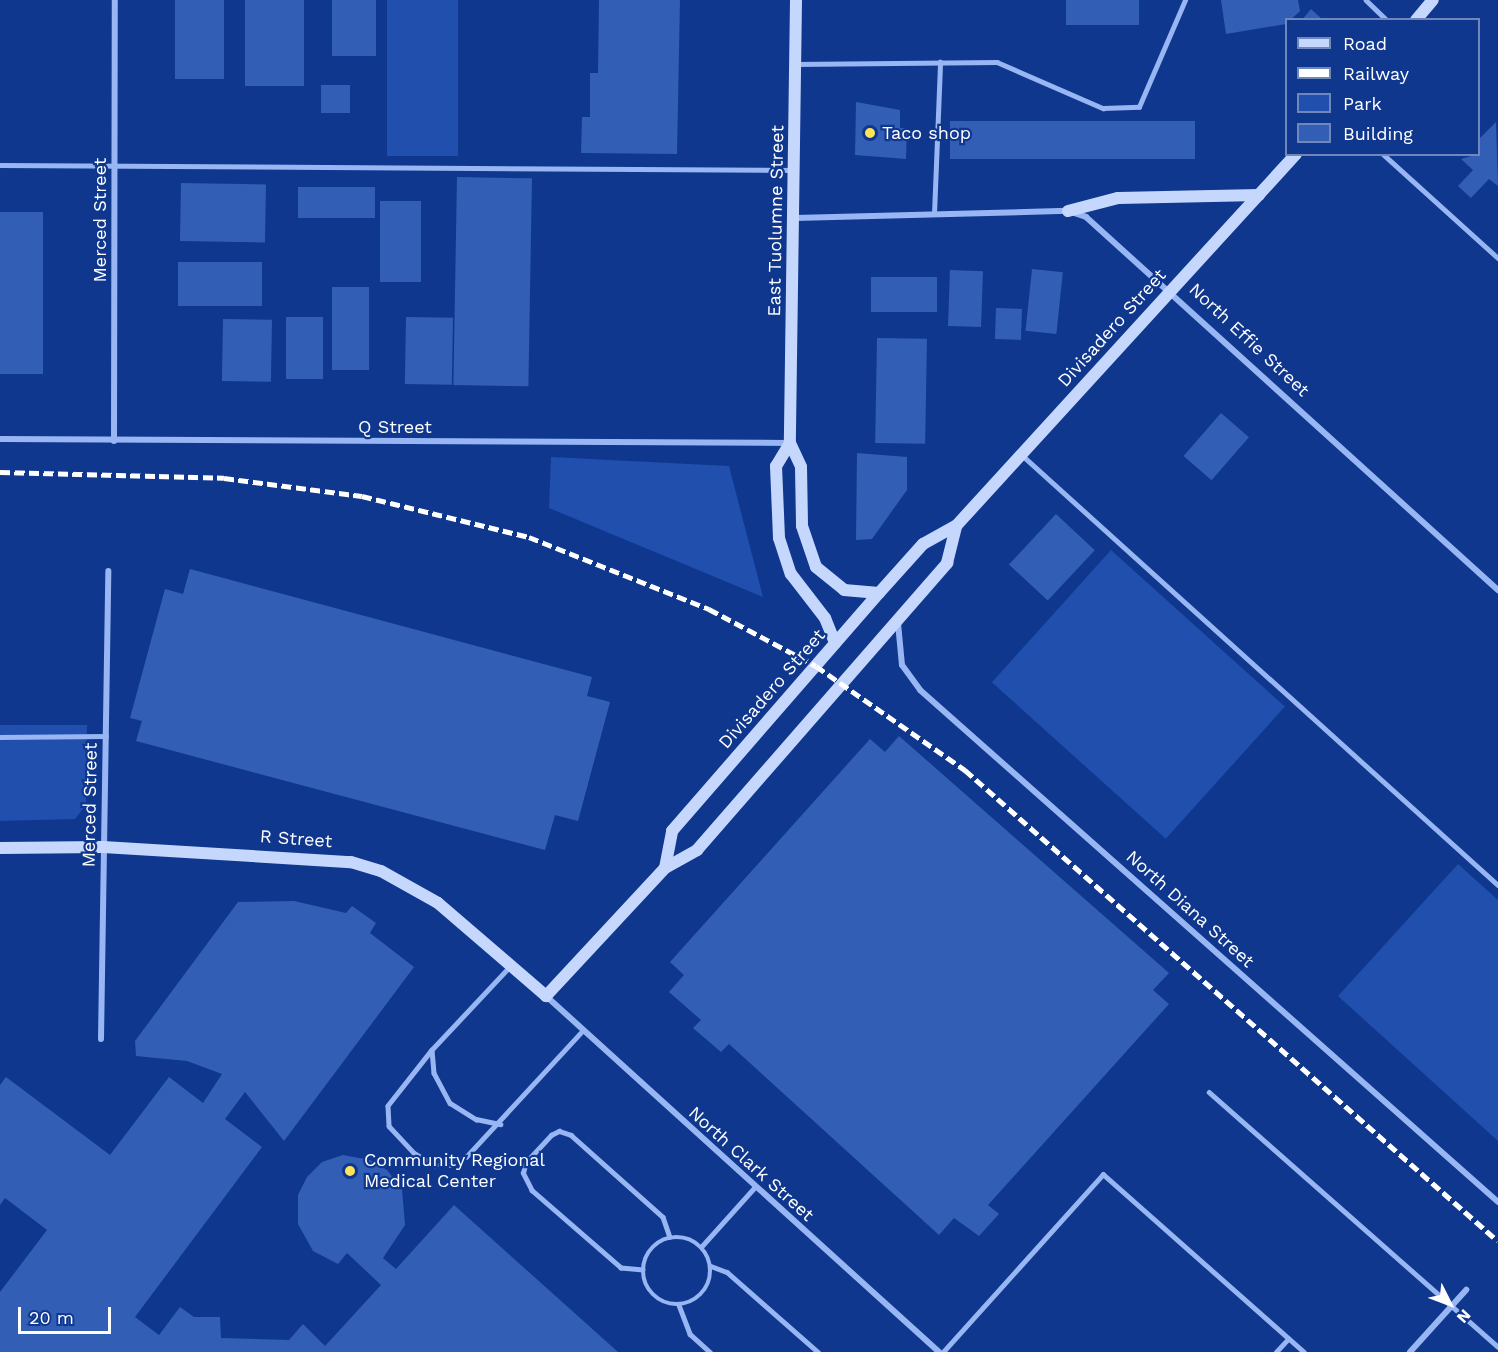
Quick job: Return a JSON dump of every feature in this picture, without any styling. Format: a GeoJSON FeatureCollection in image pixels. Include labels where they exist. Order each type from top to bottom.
{"type":"FeatureCollection","features":[{"type":"Feature","properties":{"kind":"street","name":"Merced Street"},"geometry":{"type":"LineString","coordinates":[[114,441],[115,0]]}},
{"type":"Feature","properties":{"kind":"street","name":"East Tuolumne Street"},"geometry":{"type":"LineString","coordinates":[[796,0],[795,218],[790,443],[801,467],[802,526],[816,567],[844,590],[879,592]]}},
{"type":"Feature","properties":{"kind":"street"},"geometry":{"type":"LineString","coordinates":[[1418,18],[1433,0]]}},
{"type":"Feature","properties":{"kind":"street","name":"Divisadero Street"},"geometry":{"type":"LineString","coordinates":[[664,867],[672,831],[879,592],[923,543],[956,526],[1294,156]]}},
{"type":"Feature","properties":{"kind":"street"},"geometry":{"type":"LineString","coordinates":[[1068,211],[1118,198],[1259,195]]}},
{"type":"Feature","properties":{"kind":"street","name":"North Effie Street"},"geometry":{"type":"LineString","coordinates":[[795,218],[1068,211],[1102,228],[1498,590]]}},
{"type":"Feature","properties":{"kind":"street","name":"Q Street"},"geometry":{"type":"LineString","coordinates":[[0,439],[790,443]]}},
{"type":"Feature","properties":{"kind":"street","name":"East Tuolumne Street"},"geometry":{"type":"LineString","coordinates":[[790,443],[776,466],[779,538],[791,574],[825,618],[835,644]]}},
{"type":"Feature","properties":{"kind":"street","name":"Divisadero Street"},"geometry":{"type":"LineString","coordinates":[[546,996],[664,867],[697,850],[947,563],[956,526]]}},
{"type":"Feature","properties":{"kind":"street","name":"Merced Street"},"geometry":{"type":"LineString","coordinates":[[101,1039],[108,571]]}},
{"type":"Feature","properties":{"kind":"street","name":"North Diana Street"},"geometry":{"type":"LineString","coordinates":[[898,619],[898,651],[920,690],[1498,1202]]}},
{"type":"Feature","properties":{"kind":"street","name":"R Street"},"geometry":{"type":"LineString","coordinates":[[0,848],[103,848],[351,862],[410,886],[460,919],[513,964],[546,996]]}},
{"type":"Feature","properties":{"kind":"street","name":"North Clark Street"},"geometry":{"type":"LineString","coordinates":[[546,996],[754,1188],[941,1352]]}},
{"type":"Feature","properties":{"kind":"street"},"geometry":{"type":"LineString","coordinates":[[1410,1352],[1466,1290]]}},
{"type":"Feature","properties":{"kind":"lane"},"geometry":{"type":"LineString","coordinates":[[795,64],[997,62],[1103,108],[1139,107],[1185,0]]}},
{"type":"Feature","properties":{"kind":"lane"},"geometry":{"type":"LineString","coordinates":[[1366,0],[1385,18]]}},
{"type":"Feature","properties":{"kind":"lane"},"geometry":{"type":"LineString","coordinates":[[934,214],[940,62]]}},
{"type":"Feature","properties":{"kind":"lane"},"geometry":{"type":"LineString","coordinates":[[1385,156],[1498,258]]}},
{"type":"Feature","properties":{"kind":"lane"},"geometry":{"type":"LineString","coordinates":[[0,165],[795,170]]}},
{"type":"Feature","properties":{"kind":"lane"},"geometry":{"type":"LineString","coordinates":[[1021,454],[1498,885]]}},
{"type":"Feature","properties":{"kind":"lane"},"geometry":{"type":"LineString","coordinates":[[0,737],[106,736]]}},
{"type":"Feature","properties":{"kind":"lane"},"geometry":{"type":"LineString","coordinates":[[513,964],[432,1050],[388,1107],[394,1135],[435,1165],[450,1165],[466,1157],[500,1124],[583,1030]]}},
{"type":"Feature","properties":{"kind":"lane"},"geometry":{"type":"LineString","coordinates":[[432,1050],[434,1073],[450,1103],[476,1119],[500,1124]]}},
{"type":"Feature","properties":{"kind":"lane"},"geometry":{"type":"LineString","coordinates":[[1209,1092],[1498,1347]]}},
{"type":"Feature","properties":{"kind":"lane"},"geometry":{"type":"LineString","coordinates":[[643,1270],[621,1268],[532,1191],[523,1173],[526,1162],[551,1135],[559,1131],[571,1135],[663,1217],[670,1237]]}},
{"type":"Feature","properties":{"kind":"lane"},"geometry":{"type":"LineString","coordinates":[[941,1352],[1103,1174],[1304,1352]]}},
{"type":"Feature","properties":{"kind":"lane"},"geometry":{"type":"LineString","coordinates":[[702,1246],[754,1188]]}},
{"type":"Feature","properties":{"kind":"lane"},"geometry":{"type":"LineString","coordinates":[[670,1237],[702,1246],[711,1266],[707,1288],[690,1303],[679,1305],[657,1299],[644,1281],[643,1270],[651,1249],[670,1237]]}},
{"type":"Feature","properties":{"kind":"lane"},"geometry":{"type":"LineString","coordinates":[[711,1266],[727,1272],[819,1352]]}},
{"type":"Feature","properties":{"kind":"lane"},"geometry":{"type":"LineString","coordinates":[[679,1305],[690,1334],[710,1352]]}},
{"type":"Feature","properties":{"kind":"lane"},"geometry":{"type":"LineString","coordinates":[[1276,1352],[1288,1339]]}},
{"type":"Feature","properties":{"kind":"green space"},"geometry":{"type":"Polygon","coordinates":[[[387,0],[458,0],[458,156],[387,156],[387,0]]]}},
{"type":"Feature","properties":{"kind":"green space"},"geometry":{"type":"Polygon","coordinates":[[[551,457],[729,466],[763,597],[549,508],[551,457]]]}},
{"type":"Feature","properties":{"kind":"green space"},"geometry":{"type":"Polygon","coordinates":[[[1111,550],[1285,707],[1166,839],[992,682],[1111,550]]]}},
{"type":"Feature","properties":{"kind":"green space"},"geometry":{"type":"Polygon","coordinates":[[[0,725],[87,725],[86,805],[75,819],[0,821],[0,725]]]}},
{"type":"Feature","properties":{"kind":"green space"},"geometry":{"type":"Polygon","coordinates":[[[1458,864],[1498,900],[1498,1141],[1338,996],[1458,864]]]}},
{"type":"Feature","properties":{"kind":"building"},"geometry":{"type":"Polygon","coordinates":[[[175,0],[224,0],[224,79],[175,79],[175,0]]]}},
{"type":"Feature","properties":{"kind":"building"},"geometry":{"type":"Polygon","coordinates":[[[245,0],[304,0],[304,86],[245,86],[245,0]]]}},
{"type":"Feature","properties":{"kind":"building"},"geometry":{"type":"Polygon","coordinates":[[[332,0],[376,0],[376,56],[332,56],[332,0]]]}},
{"type":"Feature","properties":{"kind":"building"},"geometry":{"type":"Polygon","coordinates":[[[599,0],[680,0],[677,154],[581,153],[582,117],[590,117],[590,73],[598,73],[599,0]]]}},
{"type":"Feature","properties":{"kind":"building"},"geometry":{"type":"Polygon","coordinates":[[[1066,0],[1139,0],[1139,25],[1066,25],[1066,0]]]}},
{"type":"Feature","properties":{"kind":"building"},"geometry":{"type":"Polygon","coordinates":[[[1221,0],[1298,0],[1300,11],[1292,18],[1285,18],[1285,24],[1226,34],[1221,0]]]}},
{"type":"Feature","properties":{"kind":"building"},"geometry":{"type":"Polygon","coordinates":[[[1311,9],[1321,18],[1304,18],[1311,9]]]}},
{"type":"Feature","properties":{"kind":"building"},"geometry":{"type":"Polygon","coordinates":[[[321,85],[350,85],[350,113],[321,113],[321,85]]]}},
{"type":"Feature","properties":{"kind":"building"},"geometry":{"type":"Polygon","coordinates":[[[856,102],[900,110],[900,128],[907,128],[906,159],[855,155],[856,102]]]}},
{"type":"Feature","properties":{"kind":"building"},"geometry":{"type":"Polygon","coordinates":[[[950,121],[1195,121],[1195,159],[950,159],[950,121]]]}},
{"type":"Feature","properties":{"kind":"building"},"geometry":{"type":"Polygon","coordinates":[[[1496,122],[1498,186],[1489,179],[1471,198],[1458,186],[1473,170],[1461,159],[1480,156],[1480,138],[1496,122]]]}},
{"type":"Feature","properties":{"kind":"building"},"geometry":{"type":"Polygon","coordinates":[[[457,177],[532,178],[528,386],[453,385],[457,177]]]}},
{"type":"Feature","properties":{"kind":"building"},"geometry":{"type":"Polygon","coordinates":[[[181,183],[266,184],[265,242],[180,241],[181,183]]]}},
{"type":"Feature","properties":{"kind":"building"},"geometry":{"type":"Polygon","coordinates":[[[298,187],[375,187],[375,218],[298,218],[298,187]]]}},
{"type":"Feature","properties":{"kind":"building"},"geometry":{"type":"Polygon","coordinates":[[[380,201],[421,201],[421,282],[380,282],[380,201]]]}},
{"type":"Feature","properties":{"kind":"building"},"geometry":{"type":"Polygon","coordinates":[[[0,212],[43,212],[43,374],[0,374],[0,212]]]}},
{"type":"Feature","properties":{"kind":"building"},"geometry":{"type":"Polygon","coordinates":[[[178,262],[262,262],[262,306],[178,306],[178,262]]]}},
{"type":"Feature","properties":{"kind":"building"},"geometry":{"type":"Polygon","coordinates":[[[1032,269],[1063,272],[1056,334],[1026,331],[1032,269]]]}},
{"type":"Feature","properties":{"kind":"building"},"geometry":{"type":"Polygon","coordinates":[[[950,270],[983,271],[981,327],[948,326],[950,270]]]}},
{"type":"Feature","properties":{"kind":"building"},"geometry":{"type":"Polygon","coordinates":[[[871,277],[937,277],[937,312],[871,312],[871,277]]]}},
{"type":"Feature","properties":{"kind":"building"},"geometry":{"type":"Polygon","coordinates":[[[332,287],[369,287],[369,370],[332,370],[332,287]]]}},
{"type":"Feature","properties":{"kind":"building"},"geometry":{"type":"Polygon","coordinates":[[[996,308],[1022,309],[1021,340],[995,339],[996,308]]]}},
{"type":"Feature","properties":{"kind":"building"},"geometry":{"type":"Polygon","coordinates":[[[286,317],[323,317],[323,379],[286,379],[286,317]]]}},
{"type":"Feature","properties":{"kind":"building"},"geometry":{"type":"Polygon","coordinates":[[[406,317],[453,318],[452,385],[405,384],[406,317]]]}},
{"type":"Feature","properties":{"kind":"building"},"geometry":{"type":"Polygon","coordinates":[[[223,319],[272,320],[271,382],[222,381],[223,319]]]}},
{"type":"Feature","properties":{"kind":"building"},"geometry":{"type":"Polygon","coordinates":[[[877,338],[927,339],[925,444],[875,443],[877,338]]]}},
{"type":"Feature","properties":{"kind":"building"},"geometry":{"type":"Polygon","coordinates":[[[1221,413],[1249,437],[1212,480],[1184,456],[1221,413]]]}},
{"type":"Feature","properties":{"kind":"building"},"geometry":{"type":"Polygon","coordinates":[[[857,453],[907,457],[907,490],[872,539],[856,540],[857,453]]]}},
{"type":"Feature","properties":{"kind":"building"},"geometry":{"type":"Polygon","coordinates":[[[1056,514],[1095,550],[1048,601],[1009,564],[1056,514]]]}},
{"type":"Feature","properties":{"kind":"building"},"geometry":{"type":"Polygon","coordinates":[[[190,569],[592,677],[587,696],[610,702],[578,821],[555,815],[545,850],[136,741],[142,721],[130,718],[165,589],[183,594],[190,569]]]}},
{"type":"Feature","properties":{"kind":"building"},"geometry":{"type":"Polygon","coordinates":[[[899,736],[1169,973],[1153,990],[1169,1004],[988,1205],[999,1214],[979,1236],[954,1218],[939,1235],[729,1044],[721,1052],[693,1028],[701,1020],[669,992],[684,975],[670,962],[870,739],[885,752],[899,736]]]}},
{"type":"Feature","properties":{"kind":"building"},"geometry":{"type":"Polygon","coordinates":[[[294,901],[346,913],[352,906],[376,923],[370,933],[414,967],[284,1141],[245,1092],[225,1119],[262,1147],[135,1317],[159,1335],[180,1307],[194,1317],[220,1317],[221,1338],[289,1340],[303,1324],[325,1346],[381,1285],[347,1253],[338,1264],[313,1251],[298,1224],[298,1195],[307,1177],[322,1162],[343,1155],[370,1160],[387,1170],[402,1189],[405,1225],[383,1258],[396,1269],[454,1205],[618,1352],[0,1352],[0,1292],[47,1230],[5,1198],[0,1205],[0,1085],[6,1077],[110,1155],[169,1077],[203,1103],[222,1074],[187,1061],[136,1056],[135,1041],[238,902],[294,901]]]}},
{"type":"Feature","properties":{"kind":"railway"},"geometry":{"type":"LineString","coordinates":[[0,472],[224,478],[362,496],[529,537],[709,609],[816,666],[965,770],[1498,1241]]}},
{"type":"Feature","properties":{"kind":"place","name":"Taco shop"},"geometry":{"type":"Point","coordinates":[870,133]}},
{"type":"Feature","properties":{"kind":"place","name":"Community Regional Medical Center"},"geometry":{"type":"Point","coordinates":[350,1171]}}]}
